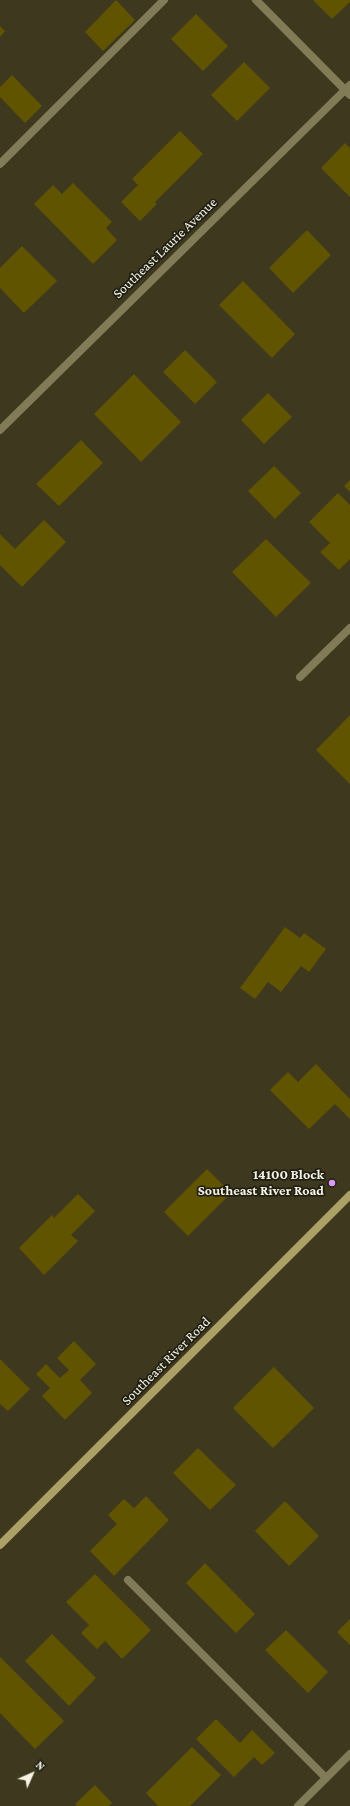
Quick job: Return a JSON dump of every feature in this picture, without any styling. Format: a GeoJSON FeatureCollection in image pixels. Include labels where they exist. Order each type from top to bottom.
{"type":"FeatureCollection","features":[{"type":"Feature","properties":{"kind":"street"},"geometry":{"type":"LineString","coordinates":[[0,164],[164,0]]}},
{"type":"Feature","properties":{"kind":"street"},"geometry":{"type":"LineString","coordinates":[[256,0],[348,90]]}},
{"type":"Feature","properties":{"kind":"street","name":"Southeast Laurie Avenue"},"geometry":{"type":"LineString","coordinates":[[0,430],[348,90]]}},
{"type":"Feature","properties":{"kind":"street"},"geometry":{"type":"LineString","coordinates":[[300,677],[350,628]]}},
{"type":"Feature","properties":{"kind":"street","name":"Southeast River Road"},"geometry":{"type":"LineString","coordinates":[[0,1546],[350,1195]]}},
{"type":"Feature","properties":{"kind":"street"},"geometry":{"type":"LineString","coordinates":[[128,1580],[326,1778]]}},
{"type":"Feature","properties":{"kind":"street"},"geometry":{"type":"LineString","coordinates":[[298,1806],[350,1754]]}},
{"type":"Feature","properties":{"kind":"building"},"geometry":{"type":"Polygon","coordinates":[[[116,0],[135,20],[103,51],[85,32],[116,0]]]}},
{"type":"Feature","properties":{"kind":"building"},"geometry":{"type":"Polygon","coordinates":[[[313,0],[350,0],[350,2],[332,19],[313,0]]]}},
{"type":"Feature","properties":{"kind":"building"},"geometry":{"type":"Polygon","coordinates":[[[196,14],[228,46],[203,71],[171,39],[196,14]]]}},
{"type":"Feature","properties":{"kind":"building"},"geometry":{"type":"Polygon","coordinates":[[[0,26],[5,31],[0,37],[0,26]]]}},
{"type":"Feature","properties":{"kind":"building"},"geometry":{"type":"Polygon","coordinates":[[[244,62],[270,88],[237,121],[211,95],[244,62]]]}},
{"type":"Feature","properties":{"kind":"building"},"geometry":{"type":"Polygon","coordinates":[[[12,75],[42,106],[25,123],[0,97],[0,87],[12,75]]]}},
{"type":"Feature","properties":{"kind":"building"},"geometry":{"type":"Polygon","coordinates":[[[180,131],[203,154],[155,202],[157,204],[140,221],[121,202],[138,185],[132,179],[180,131]]]}},
{"type":"Feature","properties":{"kind":"building"},"geometry":{"type":"Polygon","coordinates":[[[345,143],[350,148],[350,197],[321,168],[345,143]]]}},
{"type":"Feature","properties":{"kind":"building"},"geometry":{"type":"Polygon","coordinates":[[[73,183],[112,222],[106,228],[117,240],[93,264],[34,204],[53,185],[62,194],[73,183]]]}},
{"type":"Feature","properties":{"kind":"building"},"geometry":{"type":"Polygon","coordinates":[[[307,230],[331,255],[293,293],[269,268],[307,230]]]}},
{"type":"Feature","properties":{"kind":"building"},"geometry":{"type":"Polygon","coordinates":[[[22,246],[57,281],[24,313],[0,288],[0,268],[22,246]]]}},
{"type":"Feature","properties":{"kind":"building"},"geometry":{"type":"Polygon","coordinates":[[[243,281],[295,334],[272,358],[219,305],[243,281]]]}},
{"type":"Feature","properties":{"kind":"building"},"geometry":{"type":"Polygon","coordinates":[[[185,350],[217,382],[195,404],[163,372],[185,350]]]}},
{"type":"Feature","properties":{"kind":"building"},"geometry":{"type":"Polygon","coordinates":[[[134,374],[181,422],[141,462],[94,414],[134,374]]]}},
{"type":"Feature","properties":{"kind":"building"},"geometry":{"type":"Polygon","coordinates":[[[268,393],[292,417],[264,444],[241,420],[268,393]]]}},
{"type":"Feature","properties":{"kind":"building"},"geometry":{"type":"Polygon","coordinates":[[[81,440],[103,463],[59,506],[36,484],[81,440]]]}},
{"type":"Feature","properties":{"kind":"building"},"geometry":{"type":"Polygon","coordinates":[[[274,466],[301,493],[275,519],[248,491],[274,466]]]}},
{"type":"Feature","properties":{"kind":"building"},"geometry":{"type":"Polygon","coordinates":[[[350,480],[350,492],[344,486],[350,480]]]}},
{"type":"Feature","properties":{"kind":"building"},"geometry":{"type":"Polygon","coordinates":[[[338,493],[350,505],[350,559],[339,570],[320,552],[330,543],[309,522],[338,493]]]}},
{"type":"Feature","properties":{"kind":"building"},"geometry":{"type":"Polygon","coordinates":[[[44,520],[66,542],[22,587],[0,565],[0,534],[15,549],[44,520]]]}},
{"type":"Feature","properties":{"kind":"building"},"geometry":{"type":"Polygon","coordinates":[[[266,539],[311,583],[276,617],[232,572],[266,539]]]}},
{"type":"Feature","properties":{"kind":"building"},"geometry":{"type":"Polygon","coordinates":[[[350,715],[350,784],[316,750],[350,715]]]}},
{"type":"Feature","properties":{"kind":"building"},"geometry":{"type":"Polygon","coordinates":[[[285,927],[300,938],[304,933],[326,949],[309,972],[301,966],[281,992],[268,982],[255,999],[240,988],[285,927]]]}},
{"type":"Feature","properties":{"kind":"building"},"geometry":{"type":"Polygon","coordinates":[[[316,1064],[350,1099],[350,1119],[335,1104],[309,1129],[270,1090],[288,1072],[298,1082],[316,1064]]]}},
{"type":"Feature","properties":{"kind":"building"},"geometry":{"type":"Polygon","coordinates":[[[207,1169],[231,1193],[188,1236],[164,1212],[207,1169]]]}},
{"type":"Feature","properties":{"kind":"building"},"geometry":{"type":"Polygon","coordinates":[[[78,1194],[95,1211],[71,1235],[78,1241],[44,1275],[19,1248],[52,1215],[54,1218],[78,1194]]]}},
{"type":"Feature","properties":{"kind":"building"},"geometry":{"type":"Polygon","coordinates":[[[74,1341],[96,1364],[80,1380],[92,1393],[65,1420],[42,1396],[50,1388],[36,1374],[46,1364],[60,1378],[69,1370],[57,1358],[74,1341]]]}},
{"type":"Feature","properties":{"kind":"building"},"geometry":{"type":"Polygon","coordinates":[[[0,1359],[30,1389],[8,1411],[0,1404],[0,1359]]]}},
{"type":"Feature","properties":{"kind":"building"},"geometry":{"type":"Polygon","coordinates":[[[274,1367],[314,1408],[273,1448],[233,1408],[274,1367]]]}},
{"type":"Feature","properties":{"kind":"building"},"geometry":{"type":"Polygon","coordinates":[[[198,1448],[236,1485],[210,1510],[173,1473],[198,1448]]]}},
{"type":"Feature","properties":{"kind":"building"},"geometry":{"type":"Polygon","coordinates":[[[146,1496],[169,1520],[114,1576],[90,1551],[117,1524],[108,1515],[124,1499],[134,1508],[146,1496]]]}},
{"type":"Feature","properties":{"kind":"building"},"geometry":{"type":"Polygon","coordinates":[[[285,1501],[319,1536],[289,1566],[255,1531],[285,1501]]]}},
{"type":"Feature","properties":{"kind":"building"},"geometry":{"type":"Polygon","coordinates":[[[205,1563],[255,1614],[236,1633],[186,1583],[205,1563]]]}},
{"type":"Feature","properties":{"kind":"building"},"geometry":{"type":"Polygon","coordinates":[[[95,1574],[151,1630],[122,1659],[105,1641],[97,1649],[81,1633],[89,1625],[66,1602],[95,1574]]]}},
{"type":"Feature","properties":{"kind":"building"},"geometry":{"type":"Polygon","coordinates":[[[350,1619],[350,1645],[337,1632],[350,1619]]]}},
{"type":"Feature","properties":{"kind":"building"},"geometry":{"type":"Polygon","coordinates":[[[286,1630],[328,1672],[308,1693],[265,1650],[286,1630]]]}},
{"type":"Feature","properties":{"kind":"building"},"geometry":{"type":"Polygon","coordinates":[[[52,1634],[96,1678],[69,1706],[25,1661],[52,1634]]]}},
{"type":"Feature","properties":{"kind":"building"},"geometry":{"type":"Polygon","coordinates":[[[0,1657],[64,1721],[35,1749],[0,1713],[0,1657]]]}},
{"type":"Feature","properties":{"kind":"building"},"geometry":{"type":"Polygon","coordinates":[[[216,1719],[240,1743],[252,1730],[275,1753],[262,1765],[254,1757],[234,1777],[196,1739],[216,1719]]]}},
{"type":"Feature","properties":{"kind":"building"},"geometry":{"type":"Polygon","coordinates":[[[192,1747],[221,1775],[190,1806],[158,1806],[146,1793],[192,1747]]]}},
{"type":"Feature","properties":{"kind":"building"},"geometry":{"type":"Polygon","coordinates":[[[95,1785],[112,1803],[109,1806],[77,1806],[75,1804],[95,1785]]]}},
{"type":"Feature","properties":{"kind":"place","name":"14100 Block Southeast River Road"},"geometry":{"type":"Point","coordinates":[332,1183]}}]}
